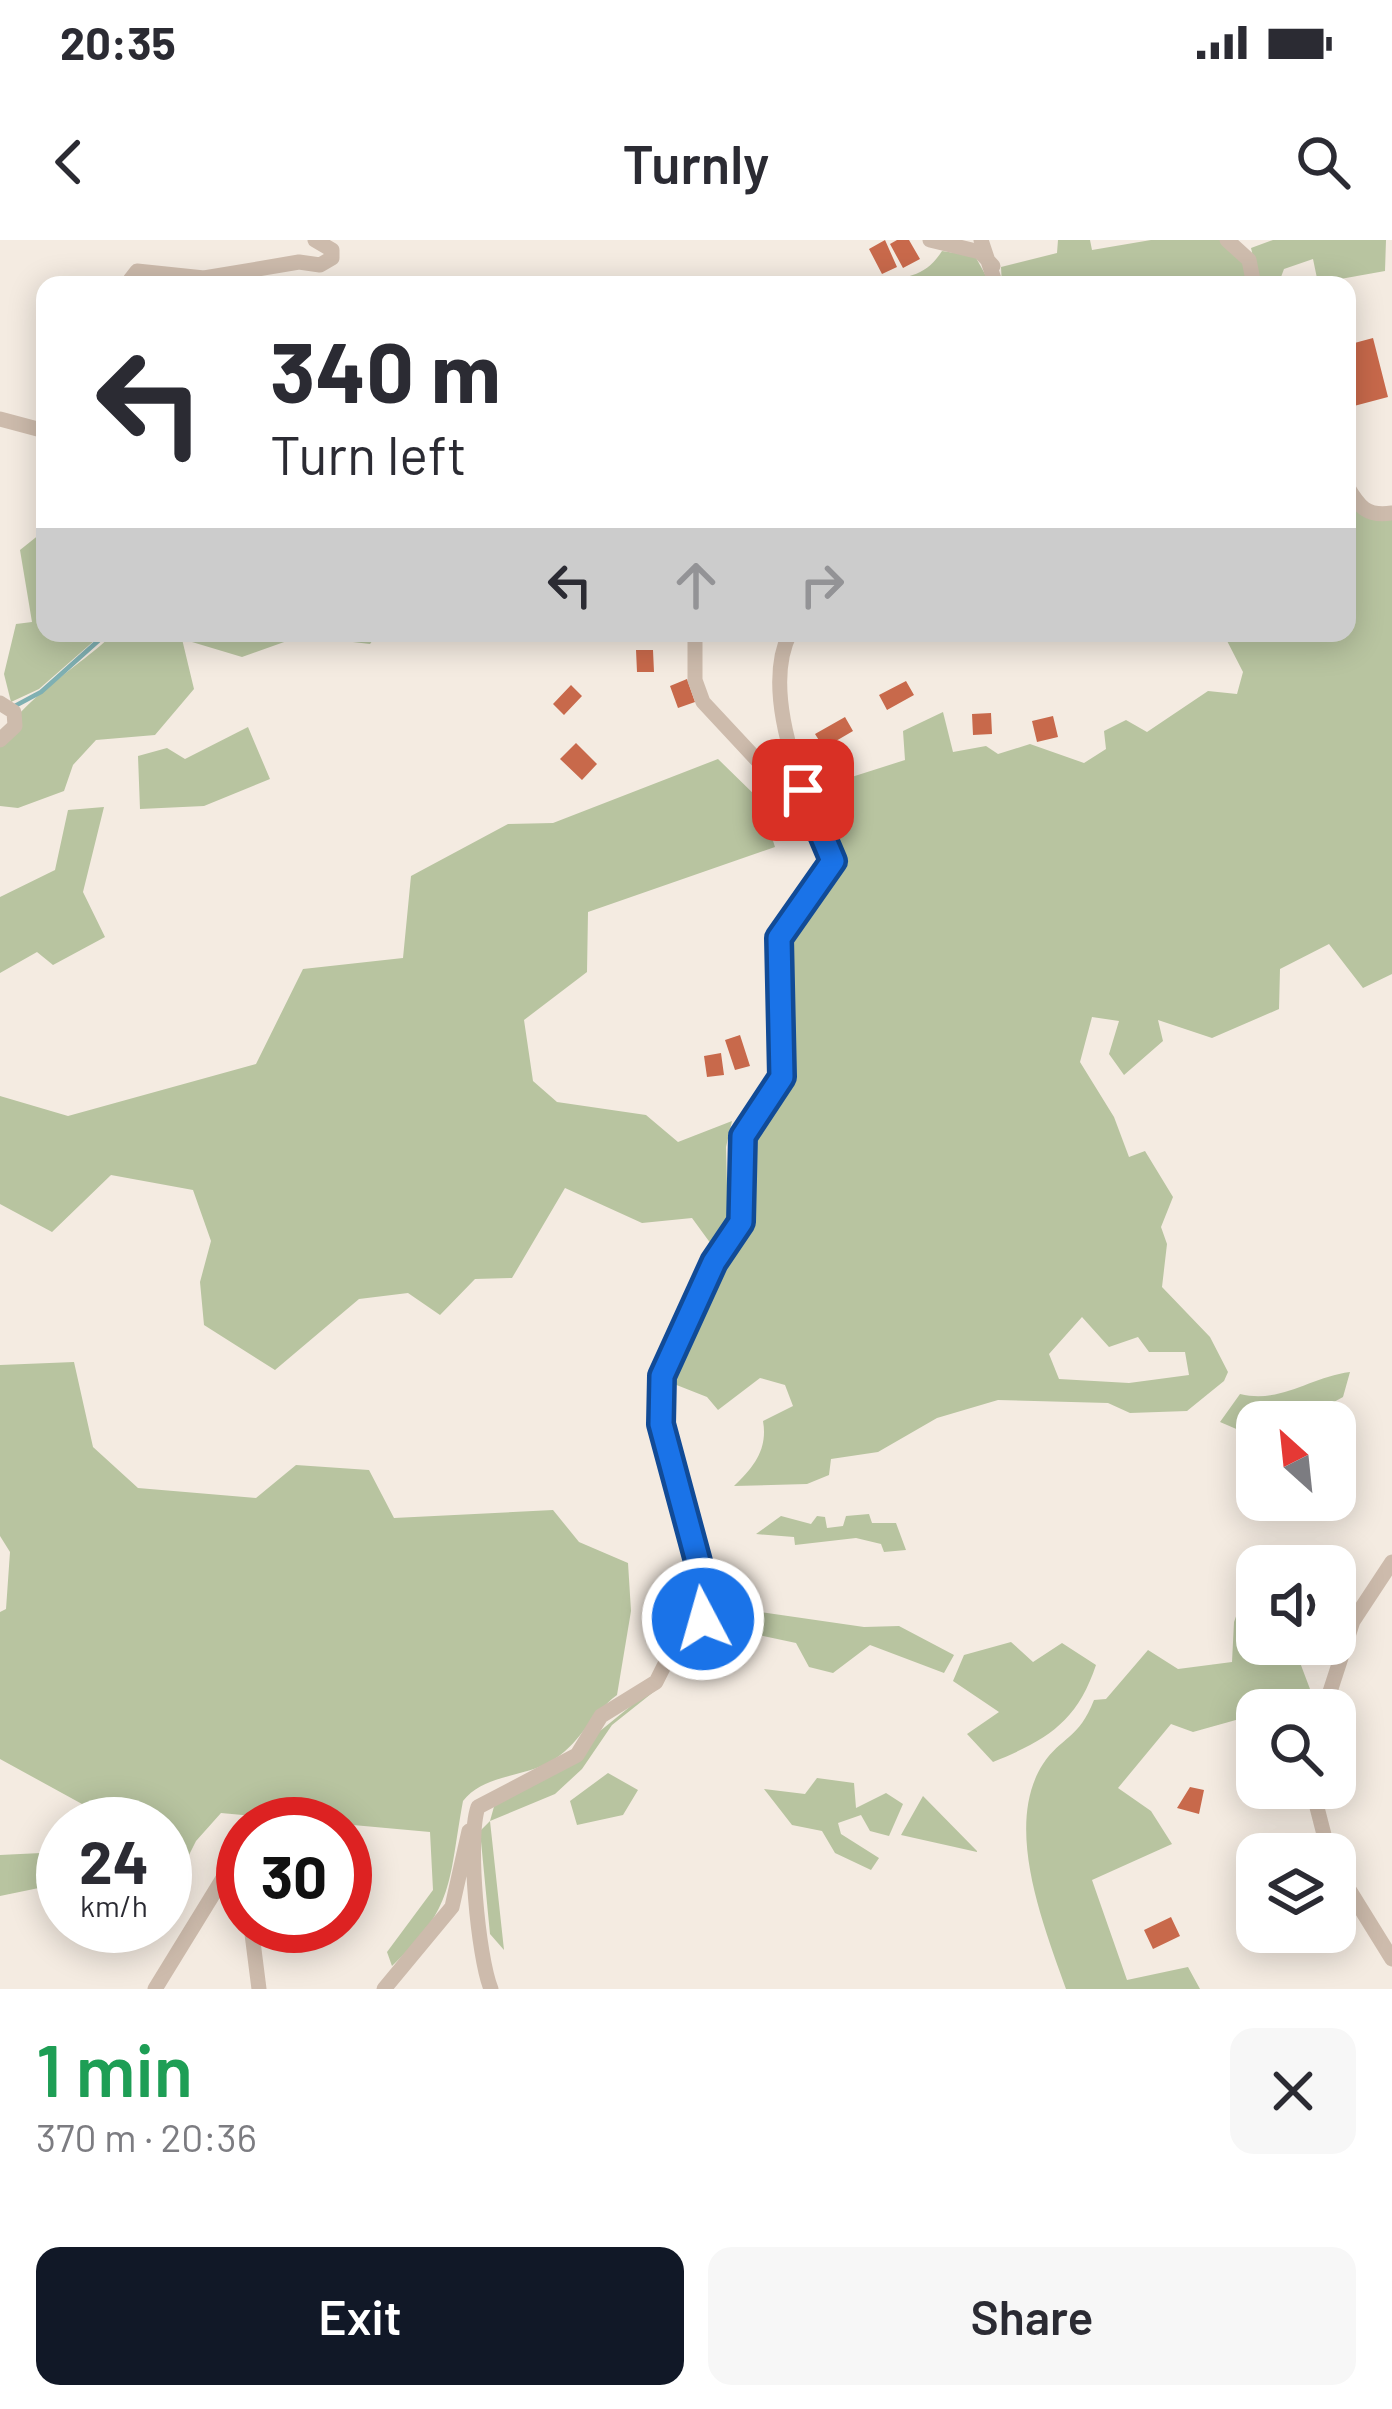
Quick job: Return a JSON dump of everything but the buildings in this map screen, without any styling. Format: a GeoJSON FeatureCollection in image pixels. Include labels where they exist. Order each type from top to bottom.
{"type":"FeatureCollection","features":[{"type":"Feature","properties":{"kind":"street"},"geometry":{"type":"LineString","coordinates":[[216,276],[299,262],[320,265],[332,258],[332,250],[315,240]]}},
{"type":"Feature","properties":{"kind":"street"},"geometry":{"type":"LineString","coordinates":[[930,240],[980,252],[993,266]]}},
{"type":"Feature","properties":{"kind":"street"},"geometry":{"type":"LineString","coordinates":[[981,240],[995,276]]}},
{"type":"Feature","properties":{"kind":"street"},"geometry":{"type":"LineString","coordinates":[[1227,240],[1249,260],[1252,276]]}},
{"type":"Feature","properties":{"kind":"street"},"geometry":{"type":"LineString","coordinates":[[133,276],[137,271],[185,276]]}},
{"type":"Feature","properties":{"kind":"street"},"geometry":{"type":"LineString","coordinates":[[0,418],[36,428]]}},
{"type":"Feature","properties":{"kind":"street"},"geometry":{"type":"LineString","coordinates":[[1356,501],[1374,516],[1392,513]]}},
{"type":"Feature","properties":{"kind":"street"},"geometry":{"type":"LineString","coordinates":[[384,1989],[452,1907],[472,1823],[489,1798],[577,1755],[602,1716],[656,1682],[672,1650],[703,1619],[703,1580],[661,1424],[662,1376],[714,1262],[741,1222],[743,1136],[782,1077],[779,938],[833,861],[830,844],[814,821],[703,702],[695,680],[695,642]]}},
{"type":"Feature","properties":{"kind":"street"},"geometry":{"type":"LineString","coordinates":[[787,642],[781,661],[782,706],[814,821]]}},
{"type":"Feature","properties":{"kind":"street"},"geometry":{"type":"LineString","coordinates":[[0,703],[14,712],[15,726],[0,740]]}},
{"type":"Feature","properties":{"kind":"street"},"geometry":{"type":"LineString","coordinates":[[1331,1689],[1353,1621],[1392,1562]]}},
{"type":"Feature","properties":{"kind":"street"},"geometry":{"type":"LineString","coordinates":[[472,1823],[481,1956],[490,1989]]}},
{"type":"Feature","properties":{"kind":"street"},"geometry":{"type":"LineString","coordinates":[[155,1989],[216,1890]]}},
{"type":"Feature","properties":{"kind":"street"},"geometry":{"type":"LineString","coordinates":[[1356,1902],[1392,1959]]}},
{"type":"Feature","properties":{"kind":"street"},"geometry":{"type":"LineString","coordinates":[[254,1953],[259,1989]]}},
{"type":"Feature","properties":{"kind":"green space"},"geometry":{"type":"Polygon","coordinates":[[[1058,240],[1090,240],[1092,250],[1151,240],[1221,240],[1243,260],[1246,276],[1002,276],[1001,267],[1057,253],[1058,240]]]}},
{"type":"Feature","properties":{"kind":"green space"},"geometry":{"type":"Polygon","coordinates":[[[1273,240],[1386,240],[1385,271],[1317,276],[1313,259],[1284,269],[1281,276],[1258,276],[1251,248],[1273,240]]]}},
{"type":"Feature","properties":{"kind":"green space"},"geometry":{"type":"Polygon","coordinates":[[[942,251],[975,256],[986,276],[908,276],[931,265],[942,251]]]}},
{"type":"Feature","properties":{"kind":"green space"},"geometry":{"type":"Polygon","coordinates":[[[1356,503],[1392,518],[1392,974],[1363,988],[1329,944],[1280,969],[1279,1009],[1212,1038],[1158,1020],[1163,1041],[1124,1075],[1109,1054],[1119,1021],[1092,1017],[1080,1062],[1114,1117],[1129,1157],[1145,1151],[1173,1197],[1161,1227],[1167,1244],[1162,1287],[1210,1337],[1228,1372],[1224,1381],[1187,1411],[1130,1413],[1108,1403],[998,1400],[937,1418],[878,1452],[831,1459],[829,1475],[807,1484],[734,1486],[758,1457],[763,1421],[793,1406],[785,1385],[760,1378],[718,1410],[707,1397],[674,1384],[664,1397],[669,1373],[698,1321],[718,1263],[733,1243],[749,1136],[785,1076],[783,938],[840,859],[814,789],[905,760],[903,731],[943,712],[953,752],[986,746],[998,754],[1030,744],[1084,763],[1106,749],[1104,731],[1126,720],[1147,732],[1208,691],[1237,694],[1243,672],[1228,642],[1356,642],[1356,503]],[[1082,1317],[1049,1354],[1059,1379],[1129,1383],[1189,1375],[1185,1352],[1149,1352],[1138,1337],[1109,1347],[1082,1317]]]}},
{"type":"Feature","properties":{"kind":"green space"},"geometry":{"type":"Polygon","coordinates":[[[36,537],[36,642],[93,642],[39,689],[11,702],[4,674],[16,624],[32,622],[20,550],[36,537]]]}},
{"type":"Feature","properties":{"kind":"green space"},"geometry":{"type":"Polygon","coordinates":[[[183,642],[194,689],[155,735],[96,740],[73,765],[64,791],[18,808],[0,806],[0,747],[6,732],[31,702],[101,645],[183,642]]]}},
{"type":"Feature","properties":{"kind":"green space"},"geometry":{"type":"Polygon","coordinates":[[[192,642],[284,642],[242,657],[192,642]]]}},
{"type":"Feature","properties":{"kind":"green space"},"geometry":{"type":"Polygon","coordinates":[[[248,727],[270,779],[204,806],[140,809],[138,756],[167,748],[185,759],[248,727]]]}},
{"type":"Feature","properties":{"kind":"green space"},"geometry":{"type":"Polygon","coordinates":[[[718,759],[760,800],[775,847],[588,912],[587,972],[524,1020],[533,1081],[557,1102],[646,1115],[678,1142],[732,1121],[726,1147],[728,1224],[711,1244],[692,1218],[642,1223],[565,1188],[512,1278],[475,1279],[440,1315],[408,1293],[359,1299],[275,1370],[204,1325],[200,1282],[211,1241],[193,1190],[111,1175],[52,1232],[0,1204],[0,1096],[68,1116],[256,1064],[303,969],[403,958],[411,876],[508,824],[553,823],[718,759]]]}},
{"type":"Feature","properties":{"kind":"green space"},"geometry":{"type":"Polygon","coordinates":[[[104,807],[83,892],[105,937],[53,965],[37,952],[0,973],[0,897],[55,870],[68,810],[104,807]]]}},
{"type":"Feature","properties":{"kind":"green space"},"geometry":{"type":"Polygon","coordinates":[[[74,1362],[93,1447],[138,1488],[256,1498],[296,1465],[369,1470],[394,1518],[553,1510],[579,1542],[628,1563],[631,1611],[617,1695],[560,1755],[481,1786],[463,1801],[451,1873],[439,1909],[392,1966],[387,1952],[433,1890],[430,1832],[372,1827],[372,1797],[216,1797],[216,1819],[192,1849],[192,1797],[69,1797],[0,1759],[0,1612],[6,1609],[10,1552],[0,1536],[0,1365],[74,1362]]]}},
{"type":"Feature","properties":{"kind":"green space"},"geometry":{"type":"Polygon","coordinates":[[[1350,1372],[1343,1397],[1336,1401],[1236,1401],[1236,1429],[1220,1422],[1240,1394],[1282,1393],[1350,1372]]]}},
{"type":"Feature","properties":{"kind":"green space"},"geometry":{"type":"Polygon","coordinates":[[[869,1514],[872,1523],[896,1523],[906,1550],[884,1552],[881,1544],[856,1538],[795,1545],[794,1537],[756,1534],[781,1516],[811,1524],[817,1516],[825,1517],[827,1528],[843,1526],[846,1516],[869,1514]]]}},
{"type":"Feature","properties":{"kind":"green space"},"geometry":{"type":"Polygon","coordinates":[[[720,1606],[864,1627],[899,1626],[954,1655],[944,1673],[870,1645],[833,1673],[809,1667],[796,1643],[713,1625],[720,1606]]]}},
{"type":"Feature","properties":{"kind":"green space"},"geometry":{"type":"Polygon","coordinates":[[[1236,1616],[1236,1665],[1301,1665],[1310,1689],[1236,1689],[1236,1720],[1193,1732],[1171,1724],[1118,1788],[1151,1811],[1172,1844],[1092,1880],[1127,1980],[1188,1967],[1200,1989],[1066,1989],[1039,1906],[1027,1846],[1032,1789],[1043,1764],[1082,1723],[1094,1700],[1106,1699],[1148,1650],[1178,1669],[1232,1662],[1236,1616]]]}},
{"type":"Feature","properties":{"kind":"green space"},"geometry":{"type":"Polygon","coordinates":[[[1011,1642],[1033,1662],[1062,1643],[1096,1665],[1079,1701],[1058,1727],[993,1762],[967,1734],[999,1712],[953,1681],[964,1655],[1011,1642]]]}},
{"type":"Feature","properties":{"kind":"green space"},"geometry":{"type":"Polygon","coordinates":[[[677,1650],[661,1686],[612,1725],[582,1769],[555,1794],[490,1821],[495,1803],[535,1784],[659,1683],[677,1650]]]}},
{"type":"Feature","properties":{"kind":"green space"},"geometry":{"type":"Polygon","coordinates":[[[608,1773],[638,1790],[623,1815],[577,1825],[570,1801],[608,1773]]]}},
{"type":"Feature","properties":{"kind":"green space"},"geometry":{"type":"Polygon","coordinates":[[[817,1778],[854,1783],[856,1808],[886,1793],[903,1804],[889,1836],[870,1831],[861,1815],[838,1823],[841,1834],[879,1858],[871,1870],[835,1853],[822,1831],[792,1825],[764,1789],[805,1794],[817,1778]]]}},
{"type":"Feature","properties":{"kind":"green space"},"geometry":{"type":"Polygon","coordinates":[[[923,1796],[977,1851],[977,1852],[901,1835],[923,1796]]]}},
{"type":"Feature","properties":{"kind":"green space"},"geometry":{"type":"Polygon","coordinates":[[[490,1821],[504,1950],[490,1934],[480,1831],[490,1821]]]}},
{"type":"Feature","properties":{"kind":"green space"},"geometry":{"type":"Polygon","coordinates":[[[36,1853],[36,1889],[0,1896],[0,1855],[36,1853]]]}},
{"type":"Feature","properties":{"kind":"waterway"},"geometry":{"type":"LineString","coordinates":[[13,707],[41,692],[97,642]]}},
{"type":"Feature","properties":{"kind":"route"},"geometry":{"type":"LineString","coordinates":[[703,1619],[703,1580],[661,1424],[662,1376],[704,1295],[714,1262],[741,1222],[743,1136],[782,1077],[779,938],[833,861],[830,844],[814,821],[803,790]]}}]}
